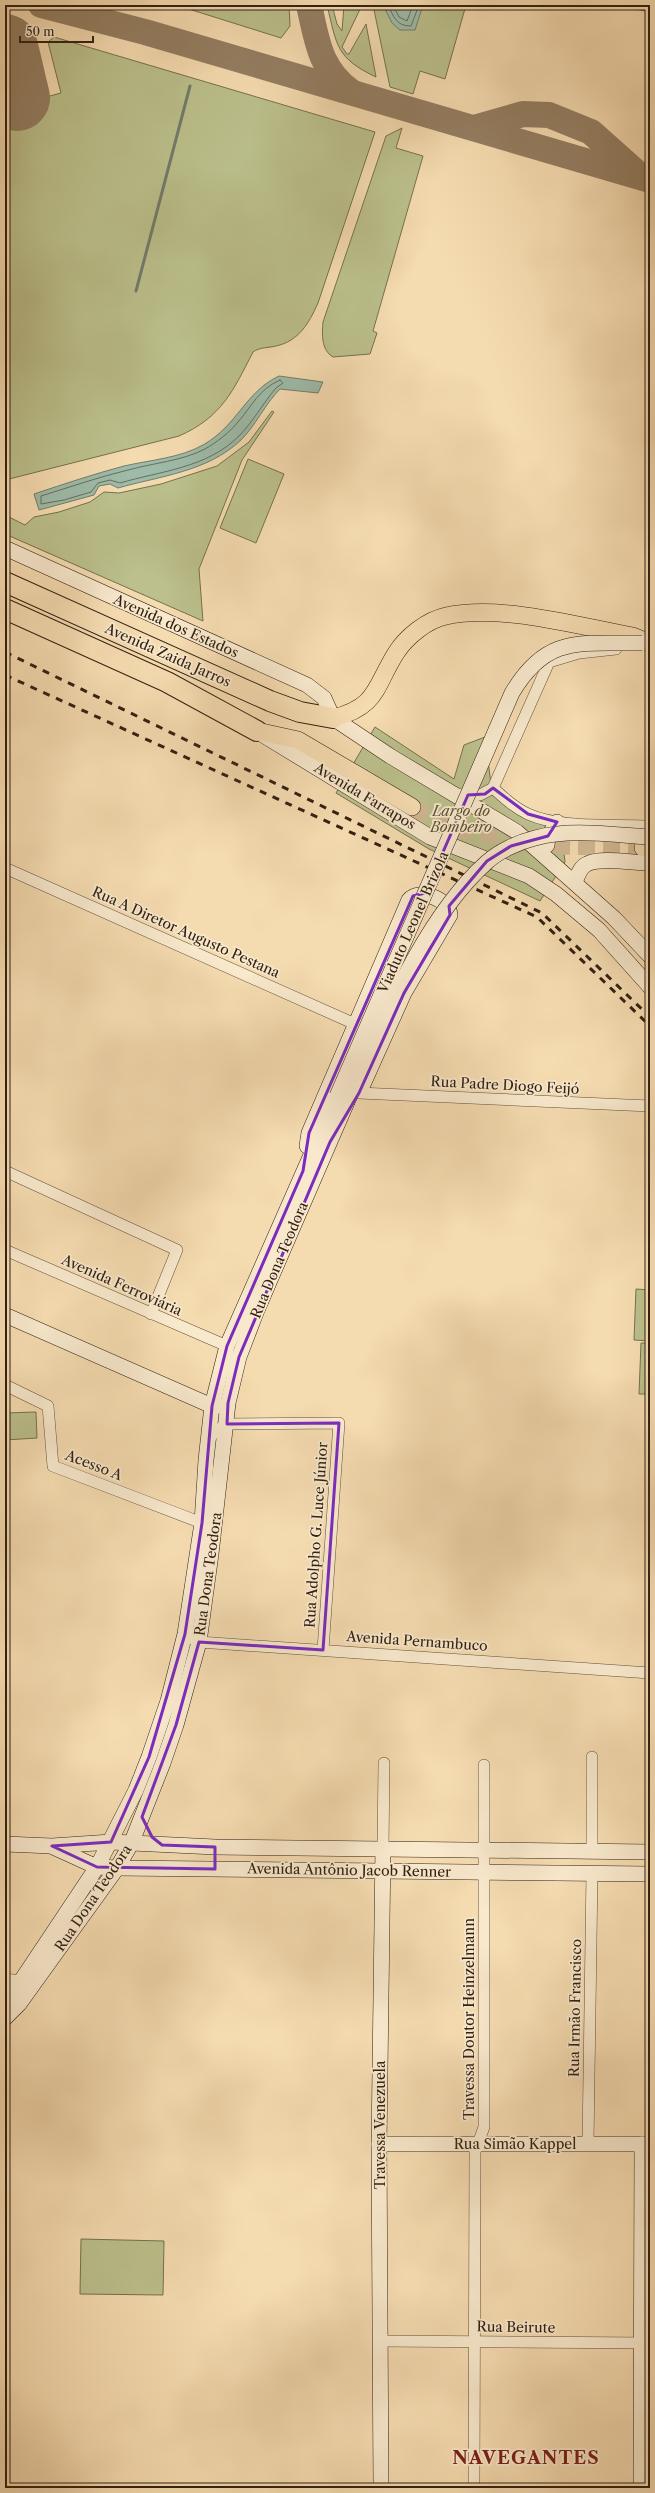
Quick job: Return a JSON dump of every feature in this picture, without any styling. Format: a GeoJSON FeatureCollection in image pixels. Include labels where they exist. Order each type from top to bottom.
{"type":"FeatureCollection","features":[{"type":"Feature","properties":{"kind":"highway","name":"Avenida Zaida Jarros"},"geometry":{"type":"LineString","coordinates":[[5,582],[270,701],[300,712],[334,718]]}},
{"type":"Feature","properties":{"kind":"highway","name":"Avenida Zaida Jarros"},"geometry":{"type":"LineString","coordinates":[[5,609],[168,682],[257,731]]}},
{"type":"Feature","properties":{"kind":"main road","name":"Avenida dos Estados"},"geometry":{"type":"LineString","coordinates":[[5,548],[307,685],[324,698],[334,718]]}},
{"type":"Feature","properties":{"kind":"main road"},"geometry":{"type":"LineString","coordinates":[[334,718],[358,709],[368,701],[376,693],[396,653],[406,642],[433,620],[445,616],[473,612],[500,613],[633,636],[647,643]]}},
{"type":"Feature","properties":{"kind":"main road","name":"Viaduto Leonel Brizola"},"geometry":{"type":"LineString","coordinates":[[342,1099],[512,693],[524,672],[540,658],[560,648],[579,644],[647,643]]}},
{"type":"Feature","properties":{"kind":"main road"},"geometry":{"type":"LineString","coordinates":[[334,718],[450,793],[517,832],[545,855],[614,918],[650,956]]}},
{"type":"Feature","properties":{"kind":"main road","name":"Avenida Farrapos"},"geometry":{"type":"LineString","coordinates":[[257,731],[298,740],[412,807]]}},
{"type":"Feature","properties":{"kind":"main road","name":"Avenida Farrapos"},"geometry":{"type":"LineString","coordinates":[[257,731],[430,836],[529,876],[556,894],[599,930],[650,987]]}},
{"type":"Feature","properties":{"kind":"main road"},"geometry":{"type":"LineString","coordinates":[[545,855],[548,837],[557,822]]}},
{"type":"Feature","properties":{"kind":"main road","name":"Viaduto Leonel Brizola"},"geometry":{"type":"LineString","coordinates":[[342,1099],[394,996],[432,930],[456,895],[487,861],[511,846],[536,838],[568,833],[648,849]]}},
{"type":"Feature","properties":{"kind":"main road"},"geometry":{"type":"LineString","coordinates":[[575,882],[580,870],[586,864],[648,849]]}},
{"type":"Feature","properties":{"kind":"main road"},"geometry":{"type":"LineString","coordinates":[[303,1171],[309,1133],[409,900],[413,896],[423,894],[443,902],[449,910],[450,915],[404,993],[359,1093],[330,1142]]}},
{"type":"Feature","properties":{"kind":"main road","name":"Rua Dona Teodora"},"geometry":{"type":"LineString","coordinates":[[5,2018],[19,2004],[117,1868],[131,1844],[163,1763],[176,1725],[199,1642],[227,1424],[228,1403],[239,1357],[257,1310],[330,1142],[342,1099]]}},
{"type":"Feature","properties":{"kind":"main road","name":"Rua Dona Teodora"},"geometry":{"type":"LineString","coordinates":[[5,1999],[21,1981],[97,1867],[136,1790],[149,1757],[168,1701],[185,1634],[202,1523],[212,1406],[227,1346],[303,1171],[342,1099]]}},
{"type":"Feature","properties":{"kind":"main road"},"geometry":{"type":"LineString","coordinates":[[5,1315],[212,1406],[228,1403]]}},
{"type":"Feature","properties":{"kind":"main road"},"geometry":{"type":"LineString","coordinates":[[149,1757],[163,1763]]}},
{"type":"Feature","properties":{"kind":"main road"},"geometry":{"type":"LineString","coordinates":[[142,1817],[152,1837],[162,1845]]}},
{"type":"Feature","properties":{"kind":"main road","name":"Avenida Antônio Jacob Renner"},"geometry":{"type":"LineString","coordinates":[[5,1844],[52,1846],[111,1842],[215,1847],[383,1848],[530,1852],[650,1852]]}},
{"type":"Feature","properties":{"kind":"main road","name":"Avenida Antônio Jacob Renner"},"geometry":{"type":"LineString","coordinates":[[52,1846],[97,1867],[117,1868],[650,1874]]}},
{"type":"Feature","properties":{"kind":"main road"},"geometry":{"type":"LineString","coordinates":[[215,1847],[215,1869]]}},
{"type":"Feature","properties":{"kind":"main road"},"geometry":{"type":"LineString","coordinates":[[278,1847],[278,1870]]}},
{"type":"Feature","properties":{"kind":"main road","name":"Travessa Venezuela"},"geometry":{"type":"LineString","coordinates":[[380,2488],[381,2341],[379,2144],[383,1848]]}},
{"type":"Feature","properties":{"kind":"main road"},"geometry":{"type":"LineString","coordinates":[[530,1852],[530,1872]]}},
{"type":"Feature","properties":{"kind":"main road","name":"Rua Simão Kappel"},"geometry":{"type":"LineString","coordinates":[[379,2144],[646,2144]]}},
{"type":"Feature","properties":{"kind":"main road"},"geometry":{"type":"LineString","coordinates":[[641,2488],[646,2343],[646,2144]]}},
{"type":"Feature","properties":{"kind":"street"},"geometry":{"type":"LineString","coordinates":[[450,793],[480,795],[493,788],[549,662],[579,653],[633,647],[647,643]]}},
{"type":"Feature","properties":{"kind":"street"},"geometry":{"type":"LineString","coordinates":[[493,788],[528,814],[557,822],[650,826]]}},
{"type":"Feature","properties":{"kind":"street","name":"Rua A Diretor Augusto Pestana"},"geometry":{"type":"LineString","coordinates":[[5,868],[355,1024]]}},
{"type":"Feature","properties":{"kind":"street","name":"Rua Padre Diogo Feijó"},"geometry":{"type":"LineString","coordinates":[[359,1093],[650,1106]]}},
{"type":"Feature","properties":{"kind":"street"},"geometry":{"type":"LineString","coordinates":[[5,1171],[177,1250],[151,1314]]}},
{"type":"Feature","properties":{"kind":"street","name":"Avenida Ferroviária"},"geometry":{"type":"LineString","coordinates":[[5,1250],[227,1346]]}},
{"type":"Feature","properties":{"kind":"street","name":"Acesso A"},"geometry":{"type":"LineString","coordinates":[[5,1385],[48,1406],[53,1466],[202,1523]]}},
{"type":"Feature","properties":{"kind":"street","name":"Rua Adolpho G. Luce Júnior"},"geometry":{"type":"LineString","coordinates":[[227,1424],[339,1423],[323,1650]]}},
{"type":"Feature","properties":{"kind":"street"},"geometry":{"type":"LineString","coordinates":[[209,1440],[214,1432],[227,1424]]}},
{"type":"Feature","properties":{"kind":"street","name":"Avenida Pernambuco"},"geometry":{"type":"LineString","coordinates":[[185,1634],[199,1642],[650,1673]]}},
{"type":"Feature","properties":{"kind":"street"},"geometry":{"type":"LineString","coordinates":[[592,1757],[592,1852]]}},
{"type":"Feature","properties":{"kind":"street","name":"Travessa Venezuela"},"geometry":{"type":"LineString","coordinates":[[383,1848],[384,1763]]}},
{"type":"Feature","properties":{"kind":"street","name":"Travessa Doutor Heinzelmann"},"geometry":{"type":"LineString","coordinates":[[474,2488],[475,2152],[484,2127],[484,1765]]}},
{"type":"Feature","properties":{"kind":"street","name":"Rua Irmão Francisco"},"geometry":{"type":"LineString","coordinates":[[588,2144],[592,1873]]}},
{"type":"Feature","properties":{"kind":"street"},"geometry":{"type":"LineString","coordinates":[[5,1980],[21,1981]]}},
{"type":"Feature","properties":{"kind":"street","name":"Rua Beirute"},"geometry":{"type":"LineString","coordinates":[[381,2341],[646,2343]]}},
{"type":"Feature","properties":{"kind":"highlighted area"},"geometry":{"type":"Polygon","coordinates":[[[493,788],[528,814],[557,822],[548,836],[511,846],[487,861],[449,906],[450,915],[404,993],[359,1093],[330,1142],[239,1357],[228,1403],[227,1424],[339,1423],[323,1650],[199,1642],[176,1725],[142,1817],[152,1837],[162,1845],[215,1847],[215,1869],[97,1867],[52,1846],[111,1842],[149,1757],[185,1634],[202,1523],[212,1406],[227,1346],[303,1171],[309,1133],[413,896],[425,893],[468,795],[485,794],[493,788]]]}},
{"type":"Feature","properties":{"kind":"green space"},"geometry":{"type":"Polygon","coordinates":[[[176,5],[289,5],[290,26],[281,38],[176,5]]]}},
{"type":"Feature","properties":{"kind":"green space"},"geometry":{"type":"Polygon","coordinates":[[[327,5],[332,5],[337,24],[342,31],[344,5],[362,5],[342,47],[347,54],[349,54],[366,24],[376,77],[353,64],[340,49],[333,31],[327,5]]]}},
{"type":"Feature","properties":{"kind":"green space"},"geometry":{"type":"Polygon","coordinates":[[[373,5],[466,5],[445,79],[420,71],[413,94],[390,87],[373,5]]]}},
{"type":"Feature","properties":{"kind":"green space"},"geometry":{"type":"Polygon","coordinates":[[[616,5],[650,5],[650,12],[616,5]]]}},
{"type":"Feature","properties":{"kind":"green space"},"geometry":{"type":"Polygon","coordinates":[[[54,37],[375,132],[318,303],[307,324],[297,335],[284,344],[261,348],[253,352],[225,402],[194,429],[179,436],[9,479],[5,478],[5,108],[61,93],[48,42],[54,37]]]}},
{"type":"Feature","properties":{"kind":"green space"},"geometry":{"type":"Polygon","coordinates":[[[402,128],[396,148],[423,156],[373,331],[377,333],[370,354],[333,357],[324,346],[323,322],[386,136],[402,128]]]}},
{"type":"Feature","properties":{"kind":"green space"},"geometry":{"type":"Polygon","coordinates":[[[272,411],[274,412],[242,460],[199,569],[203,621],[5,534],[5,515],[25,525],[34,517],[59,512],[90,502],[104,492],[119,493],[161,484],[217,466],[249,442],[272,411]]]}},
{"type":"Feature","properties":{"kind":"green space"},"geometry":{"type":"Polygon","coordinates":[[[248,459],[284,474],[256,543],[220,528],[248,459]]]}},
{"type":"Feature","properties":{"kind":"green space","name":"Largo do Bombeiro"},"geometry":{"type":"Polygon","coordinates":[[[375,727],[454,779],[464,745],[485,737],[492,792],[561,826],[565,862],[540,901],[429,849],[336,793],[375,727]]]}},
{"type":"Feature","properties":{"kind":"green space"},"geometry":{"type":"Polygon","coordinates":[[[636,1289],[650,1290],[650,1341],[634,1340],[636,1289]]]}},
{"type":"Feature","properties":{"kind":"green space"},"geometry":{"type":"Polygon","coordinates":[[[641,1343],[650,1343],[650,1394],[639,1394],[641,1343]]]}},
{"type":"Feature","properties":{"kind":"green space"},"geometry":{"type":"Polygon","coordinates":[[[36,1412],[37,1438],[5,1440],[5,1413],[36,1412]]]}},
{"type":"Feature","properties":{"kind":"green space"},"geometry":{"type":"Polygon","coordinates":[[[81,2239],[164,2241],[163,2295],[80,2294],[81,2239]]]}},
{"type":"Feature","properties":{"kind":"water"},"geometry":{"type":"Polygon","coordinates":[[[383,5],[423,5],[415,30],[400,30],[392,23],[383,5]]]}},
{"type":"Feature","properties":{"kind":"water"},"geometry":{"type":"Polygon","coordinates":[[[279,376],[323,382],[318,393],[280,389],[241,440],[228,451],[198,466],[182,472],[118,488],[110,484],[99,486],[94,495],[39,510],[34,494],[124,466],[185,453],[203,445],[225,428],[258,391],[267,383],[279,376]]]}},
{"type":"Feature","properties":{"kind":"waterway"},"geometry":{"type":"LineString","coordinates":[[136,291],[190,86]]}},
{"type":"Feature","properties":{"kind":"taxiway"},"geometry":{"type":"LineString","coordinates":[[41,5],[145,32],[650,180]]}},
{"type":"Feature","properties":{"kind":"taxiway"},"geometry":{"type":"LineString","coordinates":[[309,5],[317,42],[326,63],[332,73],[350,91]]}},
{"type":"Feature","properties":{"kind":"taxiway"},"geometry":{"type":"LineString","coordinates":[[474,128],[523,114],[549,115],[591,132],[637,173]]}},
{"type":"Feature","properties":{"kind":"runway"},"geometry":{"type":"LineString","coordinates":[[5,47],[17,98]]}},
{"type":"Feature","properties":{"kind":"tunnel"},"geometry":{"type":"LineString","coordinates":[[412,807],[443,826],[466,831],[494,835],[522,832],[559,846],[643,848]]}},
{"type":"Feature","properties":{"kind":"railway"},"geometry":{"type":"LineString","coordinates":[[5,652],[542,913],[650,1017]]}},
{"type":"Feature","properties":{"kind":"railway"},"geometry":{"type":"LineString","coordinates":[[5,675],[537,917],[650,1026]]}},
{"type":"Feature","properties":{"kind":"district","name":"NAVEGANTES"},"geometry":{"type":"Point","coordinates":[526,2458]}}]}
